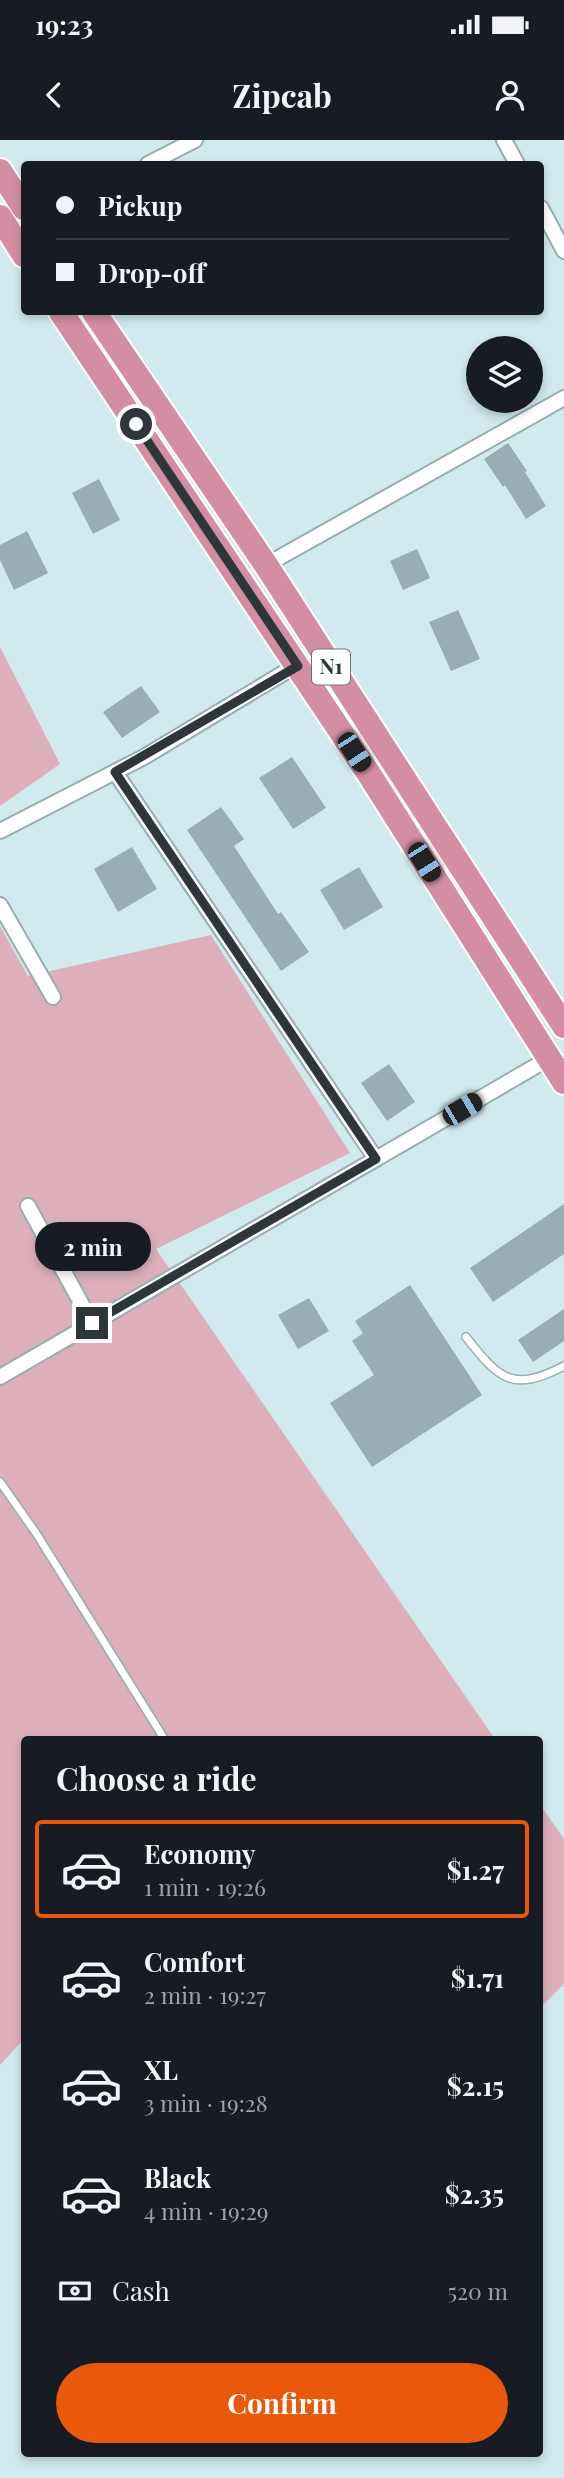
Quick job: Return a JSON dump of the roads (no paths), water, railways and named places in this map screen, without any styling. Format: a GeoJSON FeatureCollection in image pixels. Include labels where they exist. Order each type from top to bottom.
{"type":"FeatureCollection","features":[{"type":"Feature","properties":{"kind":"highway"},"geometry":{"type":"LineString","coordinates":[[0,170],[21,203]]}},
{"type":"Feature","properties":{"kind":"highway"},"geometry":{"type":"LineString","coordinates":[[0,217],[21,250]]}},
{"type":"Feature","properties":{"kind":"highway","name":"N1"},"geometry":{"type":"LineString","coordinates":[[63,315],[298,666],[564,1082]]}},
{"type":"Feature","properties":{"kind":"highway","name":"N1"},"geometry":{"type":"LineString","coordinates":[[102,315],[564,1026]]}},
{"type":"Feature","properties":{"kind":"street"},"geometry":{"type":"LineString","coordinates":[[154,161],[195,140]]}},
{"type":"Feature","properties":{"kind":"street"},"geometry":{"type":"LineString","coordinates":[[504,140],[515,161]]}},
{"type":"Feature","properties":{"kind":"street"},"geometry":{"type":"LineString","coordinates":[[544,214],[564,251]]}},
{"type":"Feature","properties":{"kind":"street"},"geometry":{"type":"LineString","coordinates":[[266,565],[564,398]]}},
{"type":"Feature","properties":{"kind":"street"},"geometry":{"type":"LineString","coordinates":[[0,831],[115,772],[298,666]]}},
{"type":"Feature","properties":{"kind":"street"},"geometry":{"type":"LineString","coordinates":[[115,772],[376,1159]]}},
{"type":"Feature","properties":{"kind":"street"},"geometry":{"type":"LineString","coordinates":[[0,905],[53,997]]}},
{"type":"Feature","properties":{"kind":"street"},"geometry":{"type":"LineString","coordinates":[[0,1377],[548,1059]]}},
{"type":"Feature","properties":{"kind":"street"},"geometry":{"type":"LineString","coordinates":[[28,1206],[92,1323]]}},
{"type":"Feature","properties":{"kind":"lane"},"geometry":{"type":"LineString","coordinates":[[466,1337],[483,1359],[504,1377],[516,1380],[542,1377],[564,1366]]}},
{"type":"Feature","properties":{"kind":"lane"},"geometry":{"type":"LineString","coordinates":[[0,1482],[36,1533],[163,1736]]}}]}
